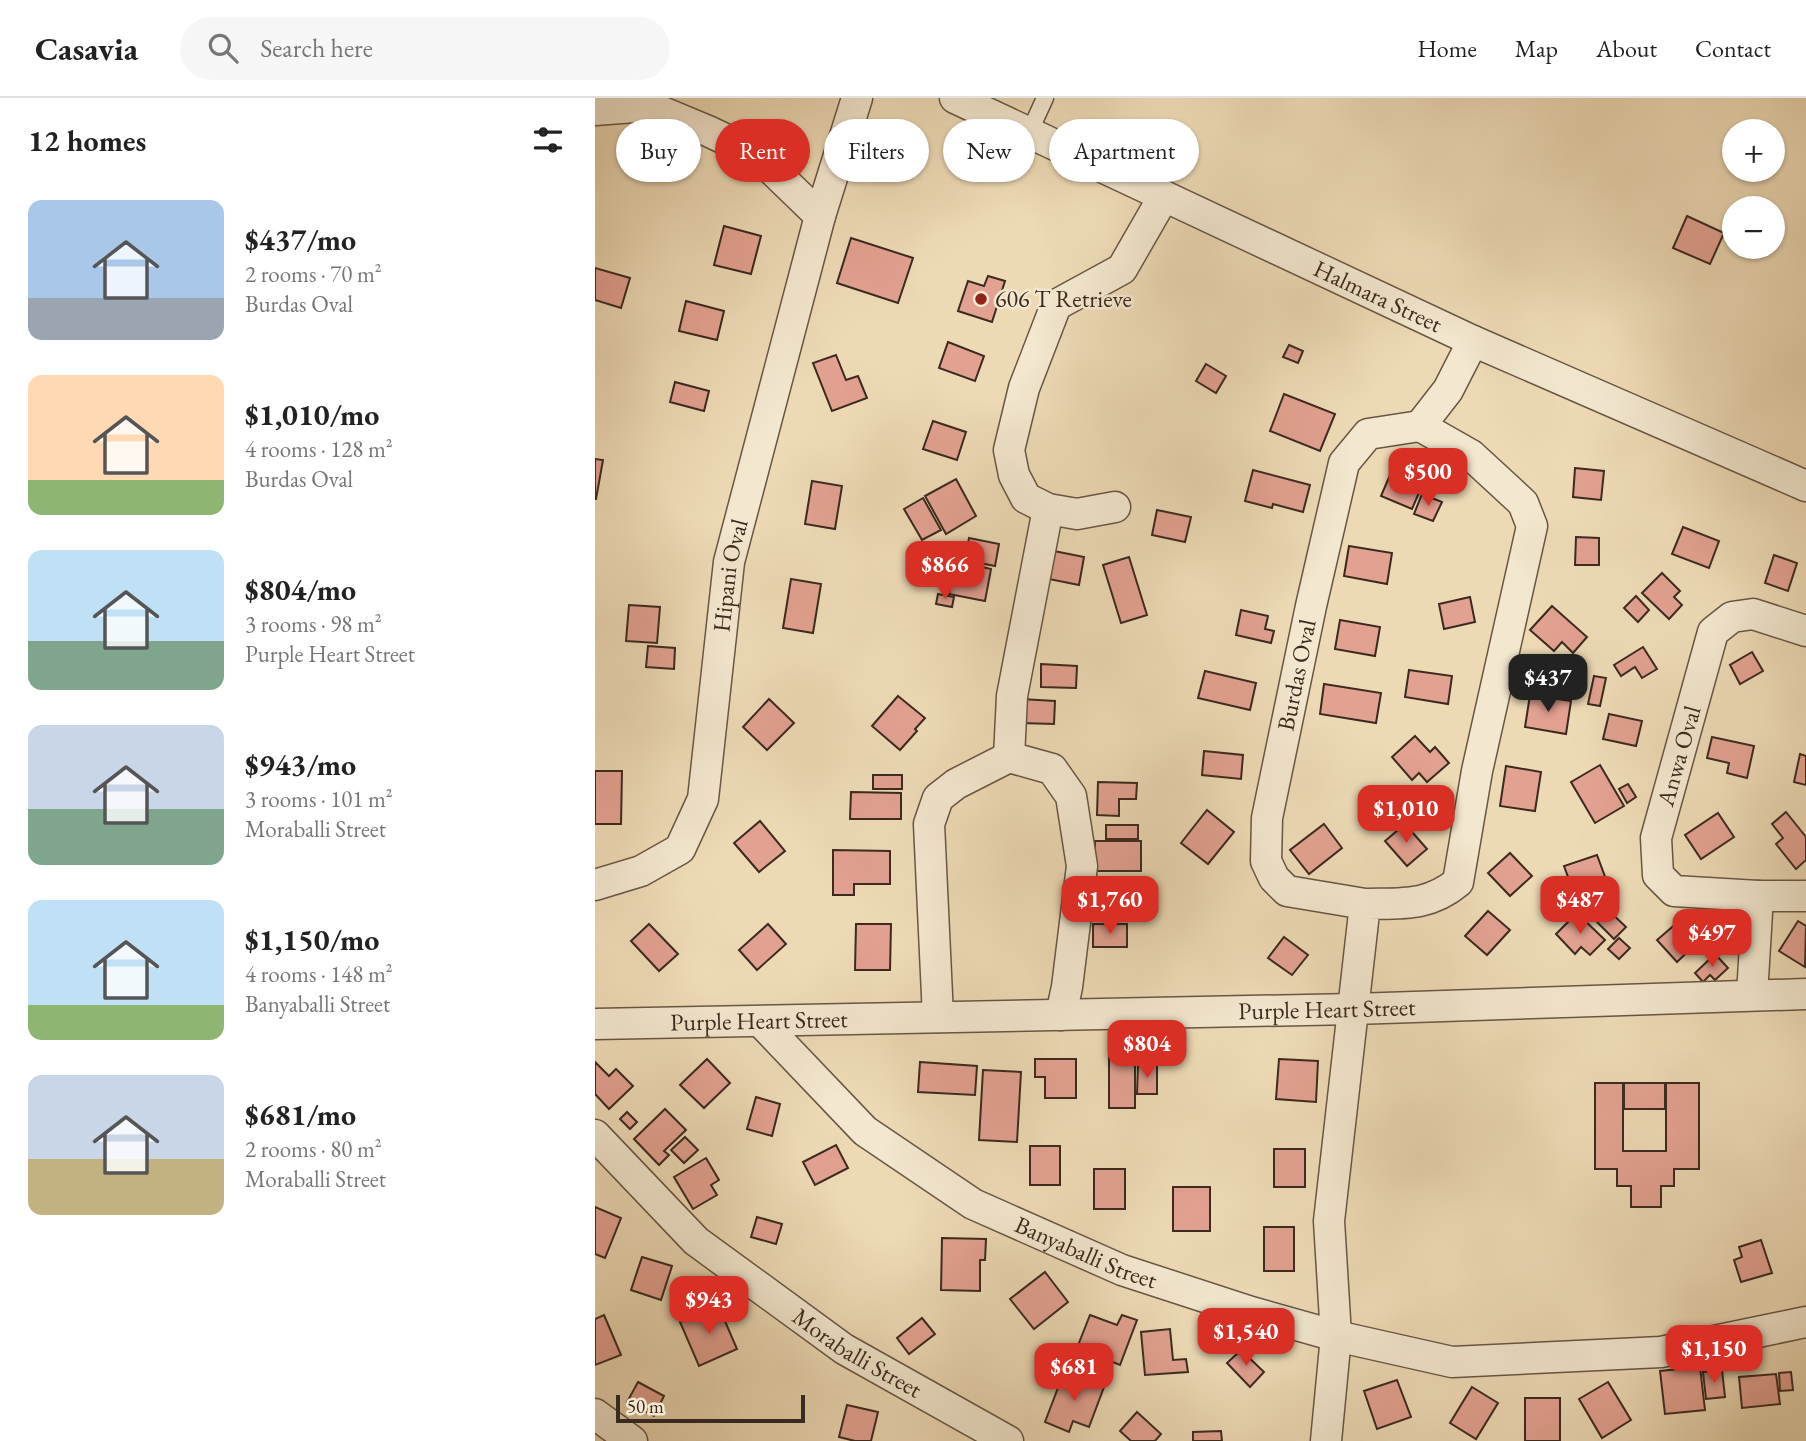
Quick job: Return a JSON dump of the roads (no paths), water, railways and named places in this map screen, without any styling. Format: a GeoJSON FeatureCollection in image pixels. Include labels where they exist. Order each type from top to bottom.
{"type":"FeatureCollection","features":[{"type":"Feature","properties":{"kind":"street","name":"Hipani Oval"},"geometry":{"type":"LineString","coordinates":[[595,885],[641,871],[680,849],[703,799],[729,562],[820,216],[857,98]]}},
{"type":"Feature","properties":{"kind":"street","name":"Halmara Street"},"geometry":{"type":"LineString","coordinates":[[955,98],[999,119]]}},
{"type":"Feature","properties":{"kind":"street"},"geometry":{"type":"LineString","coordinates":[[595,110],[648,106],[708,131],[756,154],[820,216]]}},
{"type":"Feature","properties":{"kind":"street","name":"Halmara Street"},"geometry":{"type":"LineString","coordinates":[[1035,136],[1473,341],[1806,486]]}},
{"type":"Feature","properties":{"kind":"street"},"geometry":{"type":"LineString","coordinates":[[1115,507],[1077,514],[1048,509],[1026,498],[1014,475],[1009,450],[1024,388],[1056,305],[1122,269],[1164,195]]}},
{"type":"Feature","properties":{"kind":"street"},"geometry":{"type":"LineString","coordinates":[[1419,426],[1448,390],[1473,341]]}},
{"type":"Feature","properties":{"kind":"street","name":"Burdas Oval"},"geometry":{"type":"LineString","coordinates":[[1419,426],[1471,455],[1523,503],[1532,526],[1477,771],[1458,882],[1443,894],[1421,902],[1365,904],[1287,891],[1274,878],[1266,861],[1267,818],[1344,463],[1368,434],[1419,426]]}},
{"type":"Feature","properties":{"kind":"street"},"geometry":{"type":"LineString","coordinates":[[1009,757],[1012,696],[1048,509]]}},
{"type":"Feature","properties":{"kind":"street","name":"Anwa Oval"},"geometry":{"type":"LineString","coordinates":[[1806,631],[1753,614],[1732,617],[1713,632],[1656,838],[1658,875],[1674,891],[1806,896]]}},
{"type":"Feature","properties":{"kind":"street"},"geometry":{"type":"LineString","coordinates":[[938,1017],[929,824],[938,798],[955,783],[1009,757],[1052,769],[1071,796],[1081,866],[1067,987],[1061,1015]]}},
{"type":"Feature","properties":{"kind":"street"},"geometry":{"type":"LineString","coordinates":[[1752,995],[1758,896]]}},
{"type":"Feature","properties":{"kind":"street"},"geometry":{"type":"LineString","coordinates":[[1326,1441],[1336,1336],[1329,1221],[1365,904]]}},
{"type":"Feature","properties":{"kind":"street","name":"Purple Heart Street"},"geometry":{"type":"LineString","coordinates":[[595,1024],[1354,1009],[1806,994]]}},
{"type":"Feature","properties":{"kind":"street","name":"Banyaballi Street"},"geometry":{"type":"LineString","coordinates":[[761,1022],[865,1131],[974,1205],[1122,1270],[1251,1312],[1336,1336],[1453,1362],[1661,1352],[1806,1322]]}},
{"type":"Feature","properties":{"kind":"street","name":"Moraballi Street"},"geometry":{"type":"LineString","coordinates":[[595,1135],[696,1241],[844,1349],[1008,1441]]}},
{"type":"Feature","properties":{"kind":"street"},"geometry":{"type":"LineString","coordinates":[[595,1414],[632,1441]]}},
{"type":"Feature","properties":{"kind":"lane"},"geometry":{"type":"LineString","coordinates":[[1035,120],[1045,98]]}},
{"type":"Feature","properties":{"kind":"place","name":"606 T Retrieve"},"geometry":{"type":"Point","coordinates":[981,299]}}]}
